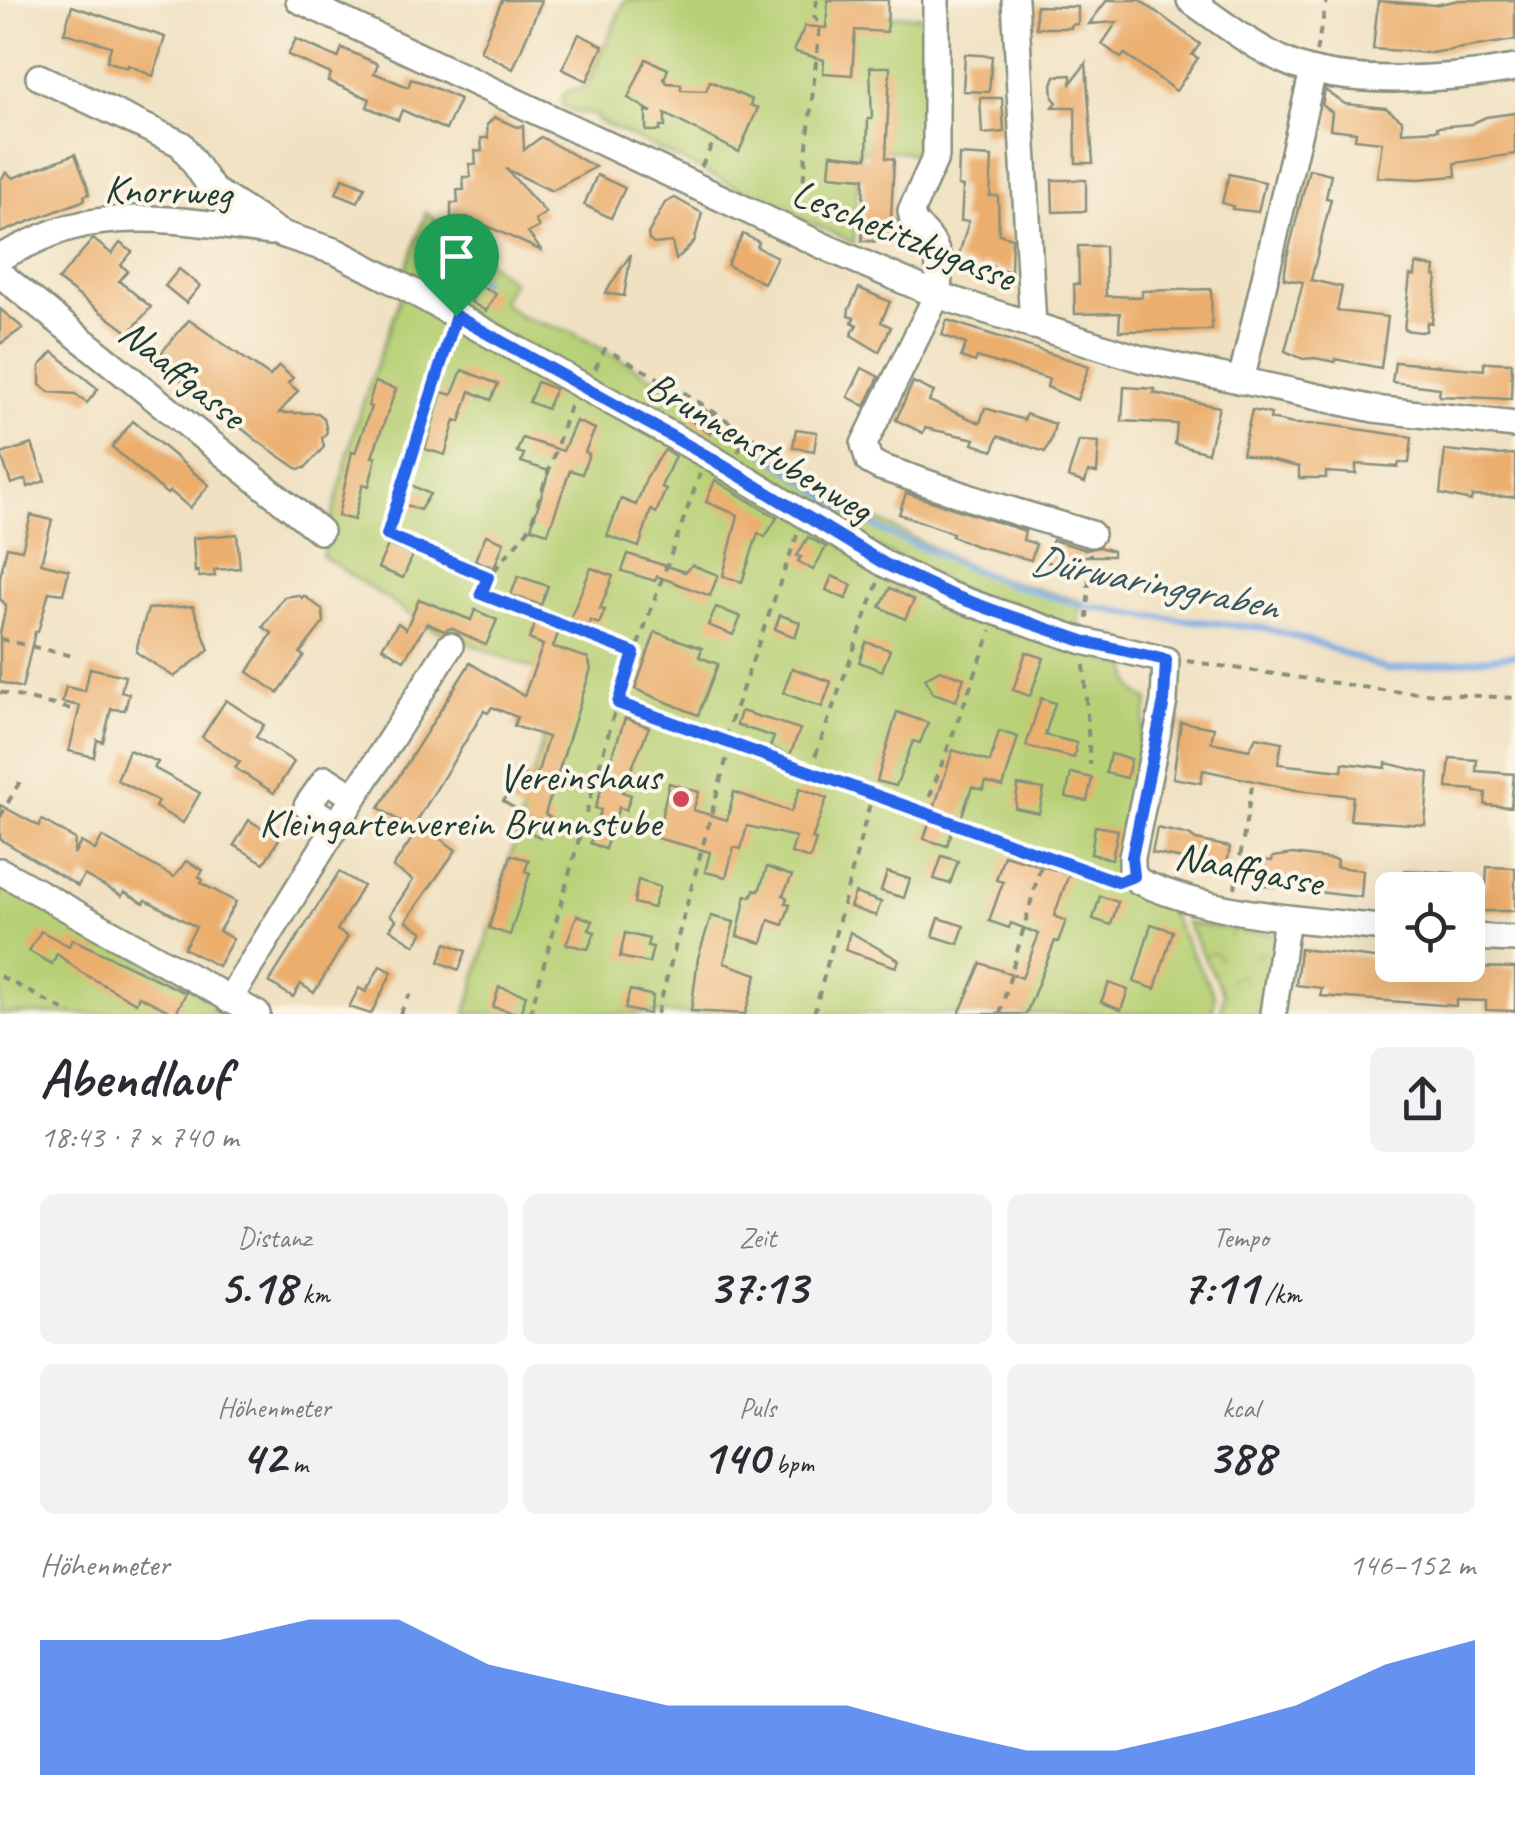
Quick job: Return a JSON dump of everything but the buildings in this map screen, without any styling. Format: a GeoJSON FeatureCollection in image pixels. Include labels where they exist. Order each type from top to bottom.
{"type":"FeatureCollection","features":[{"type":"Feature","properties":{"kind":"street","name":"Leschetitzkygasse"},"geometry":{"type":"LineString","coordinates":[[300,0],[938,295],[1141,359],[1374,409],[1515,426]]}},
{"type":"Feature","properties":{"kind":"street"},"geometry":{"type":"LineString","coordinates":[[936,0],[936,156],[911,212],[914,224],[928,234],[938,252],[938,295],[864,444],[869,460],[980,501],[1091,534]]}},
{"type":"Feature","properties":{"kind":"street"},"geometry":{"type":"LineString","coordinates":[[1015,0],[1033,326]]}},
{"type":"Feature","properties":{"kind":"street"},"geometry":{"type":"LineString","coordinates":[[1190,0],[1253,44],[1313,71],[1399,79],[1466,77],[1515,68]]}},
{"type":"Feature","properties":{"kind":"street"},"geometry":{"type":"LineString","coordinates":[[1241,381],[1313,71]]}},
{"type":"Feature","properties":{"kind":"street","name":"Brunnenstubenweg"},"geometry":{"type":"LineString","coordinates":[[38,76],[181,144],[213,190],[281,234],[337,252],[582,384],[885,564],[998,612],[1083,641],[1166,660]]}},
{"type":"Feature","properties":{"kind":"street","name":"Knorrweg"},"geometry":{"type":"LineString","coordinates":[[0,257],[70,227],[146,219],[281,234]]}},
{"type":"Feature","properties":{"kind":"street","name":"Naaffgasse"},"geometry":{"type":"LineString","coordinates":[[0,274],[320,531]]}},
{"type":"Feature","properties":{"kind":"street"},"geometry":{"type":"LineString","coordinates":[[230,1000],[450,646]]}},
{"type":"Feature","properties":{"kind":"street","name":"Naaffgasse"},"geometry":{"type":"LineString","coordinates":[[1166,660],[1164,701],[1132,857],[1138,882],[1211,904],[1287,918],[1375,927]]}},
{"type":"Feature","properties":{"kind":"street"},"geometry":{"type":"LineString","coordinates":[[0,870],[256,1014]]}},
{"type":"Feature","properties":{"kind":"street"},"geometry":{"type":"LineString","coordinates":[[1273,1014],[1287,918]]}},
{"type":"Feature","properties":{"kind":"street"},"geometry":{"type":"LineString","coordinates":[[1485,938],[1515,940]]}},
{"type":"Feature","properties":{"kind":"path"},"geometry":{"type":"LineString","coordinates":[[798,232],[820,24],[814,16],[817,0]]}},
{"type":"Feature","properties":{"kind":"path"},"geometry":{"type":"LineString","coordinates":[[1318,39],[1326,0]]}},
{"type":"Feature","properties":{"kind":"path"},"geometry":{"type":"LineString","coordinates":[[456,316],[387,535],[488,577]]}},
{"type":"Feature","properties":{"kind":"path"},"geometry":{"type":"LineString","coordinates":[[634,653],[481,594],[488,577],[530,527],[582,384],[604,348],[680,390],[769,448]]}},
{"type":"Feature","properties":{"kind":"path"},"geometry":{"type":"LineString","coordinates":[[530,1014],[618,703],[707,456]]}},
{"type":"Feature","properties":{"kind":"path"},"geometry":{"type":"LineString","coordinates":[[724,740],[804,517]]}},
{"type":"Feature","properties":{"kind":"path"},"geometry":{"type":"LineString","coordinates":[[1088,611],[1091,534]]}},
{"type":"Feature","properties":{"kind":"path"},"geometry":{"type":"LineString","coordinates":[[810,772],[885,564]]}},
{"type":"Feature","properties":{"kind":"path"},"geometry":{"type":"LineString","coordinates":[[924,812],[998,612]]}},
{"type":"Feature","properties":{"kind":"path"},"geometry":{"type":"LineString","coordinates":[[0,639],[77,657]]}},
{"type":"Feature","properties":{"kind":"path"},"geometry":{"type":"LineString","coordinates":[[1083,641],[1090,765]]}},
{"type":"Feature","properties":{"kind":"path"},"geometry":{"type":"LineString","coordinates":[[1166,660],[1389,692],[1515,698]]}},
{"type":"Feature","properties":{"kind":"path"},"geometry":{"type":"LineString","coordinates":[[0,692],[75,710]]}},
{"type":"Feature","properties":{"kind":"path"},"geometry":{"type":"LineString","coordinates":[[618,703],[1118,882],[1134,876]]}},
{"type":"Feature","properties":{"kind":"path"},"geometry":{"type":"LineString","coordinates":[[657,1014],[731,742]]}},
{"type":"Feature","properties":{"kind":"path"},"geometry":{"type":"LineString","coordinates":[[0,816],[24,776]]}},
{"type":"Feature","properties":{"kind":"path"},"geometry":{"type":"LineString","coordinates":[[1238,865],[1252,786]]}},
{"type":"Feature","properties":{"kind":"path"},"geometry":{"type":"LineString","coordinates":[[814,1014],[872,795]]}},
{"type":"Feature","properties":{"kind":"path"},"geometry":{"type":"LineString","coordinates":[[1000,1014],[1044,854]]}},
{"type":"Feature","properties":{"kind":"path"},"geometry":{"type":"LineString","coordinates":[[0,976],[71,1014]]}},
{"type":"Feature","properties":{"kind":"path"},"geometry":{"type":"LineString","coordinates":[[400,1014],[410,994]]}},
{"type":"Feature","properties":{"kind":"green space"},"geometry":{"type":"Polygon","coordinates":[[[625,0],[870,0],[871,14],[930,17],[929,158],[901,151],[859,151],[854,243],[596,120],[596,115],[562,106],[567,91],[586,88],[625,0]]]}},
{"type":"Feature","properties":{"kind":"green space"},"geometry":{"type":"Polygon","coordinates":[[[426,212],[512,281],[502,302],[521,317],[571,332],[678,391],[838,500],[985,574],[1082,602],[1076,634],[943,586],[403,278],[426,212]]]}},
{"type":"Feature","properties":{"kind":"green space"},"geometry":{"type":"Polygon","coordinates":[[[403,289],[705,459],[1082,652],[1129,666],[1133,687],[1149,700],[1135,766],[1140,781],[1118,883],[1167,907],[1215,996],[1212,1014],[466,1014],[560,679],[432,629],[322,556],[356,423],[403,289]]]}},
{"type":"Feature","properties":{"kind":"green space"},"geometry":{"type":"Polygon","coordinates":[[[0,882],[238,1014],[0,1014],[0,882]]]}},
{"type":"Feature","properties":{"kind":"green space"},"geometry":{"type":"Polygon","coordinates":[[[1186,923],[1279,935],[1268,1014],[1220,1014],[1224,994],[1186,923]]]}},
{"type":"Feature","properties":{"kind":"waterway","name":"Dürwaringgraben"},"geometry":{"type":"LineString","coordinates":[[425,245],[482,282]]}},
{"type":"Feature","properties":{"kind":"waterway","name":"Dürwaringgraben"},"geometry":{"type":"LineString","coordinates":[[755,445],[845,509],[885,532],[1005,583],[1081,605],[1264,628],[1388,670],[1515,655]]}},
{"type":"Feature","properties":{"kind":"place","name":"Vereinshaus Kleingartenverein Brunnstube"},"geometry":{"type":"Point","coordinates":[681,799]}},
{"type":"Feature","properties":{"kind":"route"},"geometry":{"type":"LineString","coordinates":[[456,316],[707,456],[885,564],[998,612],[1083,641],[1166,660],[1164,701],[1132,857],[1134,876],[1118,882],[618,703],[634,653],[481,594],[488,577],[387,535],[456,316]]}}]}
